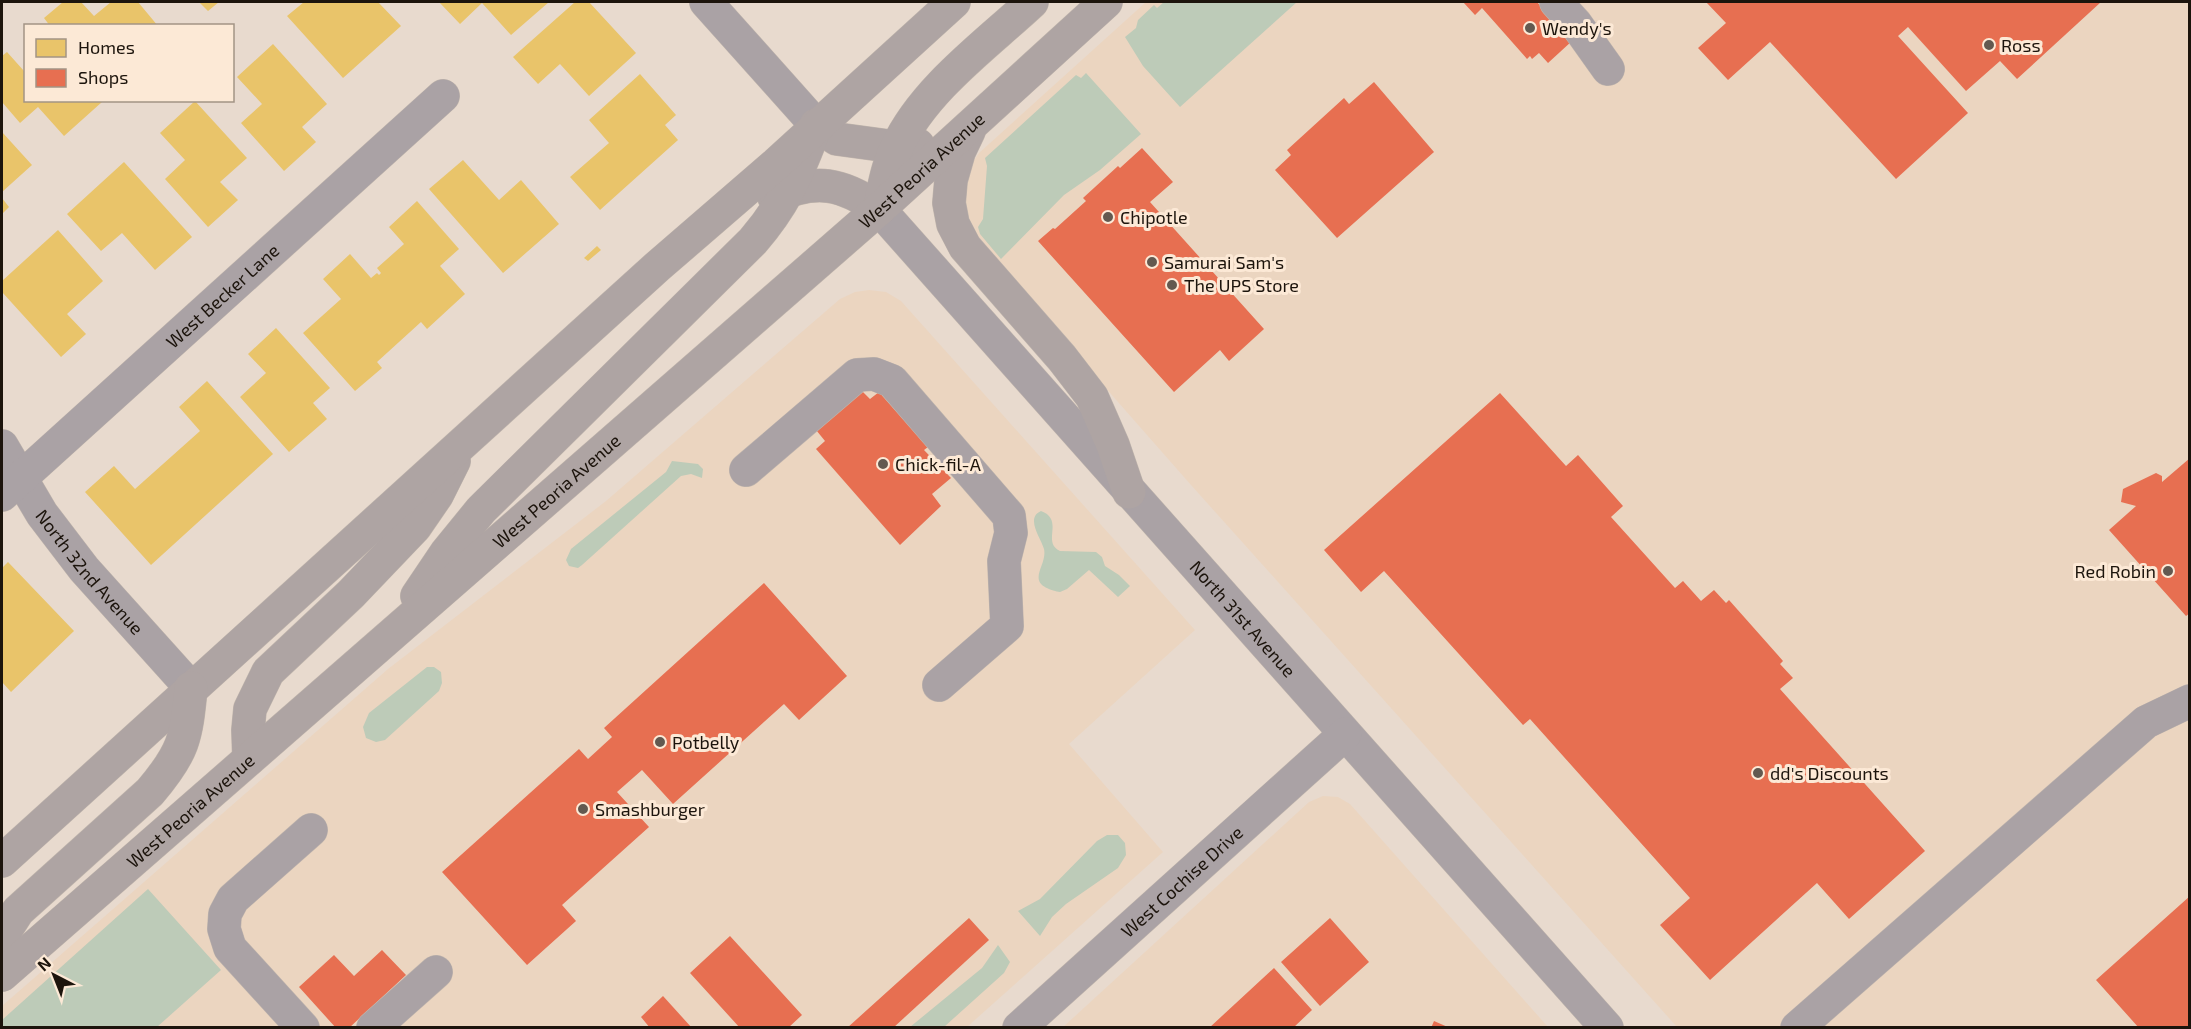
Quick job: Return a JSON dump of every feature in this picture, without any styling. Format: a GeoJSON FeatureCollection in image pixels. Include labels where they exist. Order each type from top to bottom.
{"type":"FeatureCollection","features":[{"type":"Feature","properties":{"kind":"main road"},"geometry":{"type":"LineString","coordinates":[[2,861],[190,688],[954,2]]}},
{"type":"Feature","properties":{"kind":"main road"},"geometry":{"type":"LineString","coordinates":[[658,266],[731,219],[790,190],[813,185],[834,187],[859,195],[879,209],[896,147],[915,116],[957,70],[1032,2]]}},
{"type":"Feature","properties":{"kind":"main road","name":"West Peoria Avenue"},"geometry":{"type":"LineString","coordinates":[[2,975],[879,209],[1106,2]]}},
{"type":"Feature","properties":{"kind":"main road"},"geometry":{"type":"LineString","coordinates":[[816,126],[837,139],[896,147],[942,139],[973,124]]}},
{"type":"Feature","properties":{"kind":"main road"},"geometry":{"type":"LineString","coordinates":[[973,124],[959,152],[951,180],[949,203],[953,224],[965,247],[1062,358],[1092,398],[1113,445],[1130,492]]}},
{"type":"Feature","properties":{"kind":"main road"},"geometry":{"type":"LineString","coordinates":[[392,633],[446,553],[481,510],[753,241],[773,218],[790,190],[816,126]]}},
{"type":"Feature","properties":{"kind":"main road"},"geometry":{"type":"LineString","coordinates":[[249,759],[250,709],[268,672],[351,594],[415,527],[438,495],[462,443]]}},
{"type":"Feature","properties":{"kind":"main road"},"geometry":{"type":"LineString","coordinates":[[2,936],[18,911],[150,792],[167,773],[179,753],[186,734],[190,688]]}},
{"type":"Feature","properties":{"kind":"street"},"geometry":{"type":"LineString","coordinates":[[706,2],[816,126]]}},
{"type":"Feature","properties":{"kind":"street"},"geometry":{"type":"LineString","coordinates":[[1556,2],[1576,24],[1608,69]]}},
{"type":"Feature","properties":{"kind":"street","name":"West Becker Lane"},"geometry":{"type":"LineString","coordinates":[[11,487],[443,96]]}},
{"type":"Feature","properties":{"kind":"street","name":"North 31st Avenue"},"geometry":{"type":"LineString","coordinates":[[879,209],[1607,1028]]}},
{"type":"Feature","properties":{"kind":"street"},"geometry":{"type":"LineString","coordinates":[[746,470],[857,375],[874,374],[892,381],[983,484],[993,499],[989,522],[990,535],[1004,561],[1007,626],[939,685]]}},
{"type":"Feature","properties":{"kind":"street","name":"North 32nd Avenue"},"geometry":{"type":"LineString","coordinates":[[2,446],[11,487],[42,514],[84,569],[190,688]]}},
{"type":"Feature","properties":{"kind":"street"},"geometry":{"type":"LineString","coordinates":[[1797,1028],[2146,722],[2190,701]]}},
{"type":"Feature","properties":{"kind":"street","name":"West Cochise Drive"},"geometry":{"type":"LineString","coordinates":[[1019,1028],[1345,734]]}},
{"type":"Feature","properties":{"kind":"street"},"geometry":{"type":"LineString","coordinates":[[303,1028],[230,948],[224,929],[225,914],[233,899],[311,830]]}},
{"type":"Feature","properties":{"kind":"street"},"geometry":{"type":"LineString","coordinates":[[373,1028],[436,972]]}},
{"type":"Feature","properties":{"kind":"shaded area"},"geometry":{"type":"Polygon","coordinates":[[[1146,2],[2189,2],[2189,1027],[1677,1027],[1191,485],[980,245],[970,227],[964,192],[968,169],[979,153],[1146,2]]]}},
{"type":"Feature","properties":{"kind":"shaded area"},"geometry":{"type":"Polygon","coordinates":[[[869,290],[886,292],[901,301],[1195,630],[1069,744],[1163,852],[967,1027],[2,1028],[2,1006],[388,669],[606,501],[840,299],[855,292],[869,290]]]}},
{"type":"Feature","properties":{"kind":"shaded area"},"geometry":{"type":"Polygon","coordinates":[[[1323,796],[1338,797],[1350,804],[1548,1027],[1062,1028],[1309,802],[1323,796]]]}},
{"type":"Feature","properties":{"kind":"green space"},"geometry":{"type":"Polygon","coordinates":[[[1164,2],[1297,2],[1180,107],[1143,66],[1125,37],[1136,28],[1138,20],[1154,5],[1157,8],[1164,2]]]}},
{"type":"Feature","properties":{"kind":"green space"},"geometry":{"type":"Polygon","coordinates":[[[1086,73],[1141,134],[1100,170],[1064,195],[1001,259],[980,234],[978,227],[983,219],[987,166],[985,158],[1076,75],[1081,78],[1086,73]]]}},
{"type":"Feature","properties":{"kind":"green space"},"geometry":{"type":"Polygon","coordinates":[[[672,461],[698,464],[703,469],[702,478],[691,474],[681,476],[582,565],[578,568],[569,566],[566,560],[571,549],[666,472],[672,461]]]}},
{"type":"Feature","properties":{"kind":"green space"},"geometry":{"type":"Polygon","coordinates":[[[1041,511],[1048,515],[1053,525],[1052,542],[1055,547],[1060,551],[1096,552],[1102,557],[1105,566],[1130,586],[1118,597],[1089,570],[1067,589],[1060,592],[1048,589],[1042,584],[1039,574],[1044,549],[1034,523],[1036,514],[1041,511]]]}},
{"type":"Feature","properties":{"kind":"green space"},"geometry":{"type":"Polygon","coordinates":[[[427,667],[434,667],[441,672],[442,683],[439,691],[385,740],[376,742],[366,738],[363,727],[369,713],[427,667]]]}},
{"type":"Feature","properties":{"kind":"green space"},"geometry":{"type":"Polygon","coordinates":[[[1107,835],[1118,835],[1125,843],[1126,855],[1118,868],[1066,904],[1052,917],[1040,936],[1018,911],[1040,899],[1097,841],[1107,835]]]}},
{"type":"Feature","properties":{"kind":"green space"},"geometry":{"type":"Polygon","coordinates":[[[148,889],[221,970],[157,1027],[2,1027],[2,1020],[148,889]]]}},
{"type":"Feature","properties":{"kind":"green space"},"geometry":{"type":"Polygon","coordinates":[[[998,945],[1010,962],[1004,973],[944,1027],[910,1027],[982,968],[998,945]]]}},
{"type":"Feature","properties":{"kind":"building: Homes"},"geometry":{"type":"Polygon","coordinates":[[[63,2],[81,2],[94,16],[111,2],[138,2],[156,24],[48,24],[44,18],[63,2]]]}},
{"type":"Feature","properties":{"kind":"building: Homes"},"geometry":{"type":"Polygon","coordinates":[[[199,2],[219,2],[208,11],[199,2]]]}},
{"type":"Feature","properties":{"kind":"building: Homes"},"geometry":{"type":"Polygon","coordinates":[[[304,2],[378,2],[401,26],[343,78],[287,16],[304,2]]]}},
{"type":"Feature","properties":{"kind":"building: Homes"},"geometry":{"type":"Polygon","coordinates":[[[439,2],[549,2],[511,35],[482,3],[460,24],[439,2]]]}},
{"type":"Feature","properties":{"kind":"building: Homes"},"geometry":{"type":"Polygon","coordinates":[[[575,2],[589,2],[636,53],[589,96],[560,64],[538,84],[513,57],[575,2]]]}},
{"type":"Feature","properties":{"kind":"building: Homes"},"geometry":{"type":"Polygon","coordinates":[[[273,44],[327,104],[302,127],[316,142],[284,171],[241,123],[262,104],[237,77],[273,44]]]}},
{"type":"Feature","properties":{"kind":"building: Homes"},"geometry":{"type":"Polygon","coordinates":[[[7,52],[24,71],[24,102],[102,102],[64,136],[38,107],[20,123],[2,102],[2,56],[7,52]]]}},
{"type":"Feature","properties":{"kind":"building: Homes"},"geometry":{"type":"Polygon","coordinates":[[[640,74],[676,115],[665,125],[678,140],[600,210],[570,177],[609,143],[589,120],[640,74]]]}},
{"type":"Feature","properties":{"kind":"building: Homes"},"geometry":{"type":"Polygon","coordinates":[[[196,102],[247,158],[220,182],[238,200],[208,227],[165,179],[185,160],[160,133],[196,102]]]}},
{"type":"Feature","properties":{"kind":"building: Homes"},"geometry":{"type":"Polygon","coordinates":[[[2,132],[32,165],[2,192],[2,132]]]}},
{"type":"Feature","properties":{"kind":"building: Homes"},"geometry":{"type":"Polygon","coordinates":[[[463,160],[499,200],[521,180],[559,224],[503,273],[429,189],[463,160]]]}},
{"type":"Feature","properties":{"kind":"building: Homes"},"geometry":{"type":"Polygon","coordinates":[[[124,162],[192,237],[155,270],[122,233],[101,251],[67,214],[124,162]]]}},
{"type":"Feature","properties":{"kind":"building: Homes"},"geometry":{"type":"Polygon","coordinates":[[[2,198],[9,207],[2,214],[2,198]]]}},
{"type":"Feature","properties":{"kind":"building: Homes"},"geometry":{"type":"Polygon","coordinates":[[[417,201],[459,249],[440,266],[465,294],[427,329],[421,322],[377,362],[382,368],[355,391],[303,333],[341,299],[323,279],[350,254],[371,278],[377,273],[379,275],[381,273],[377,268],[404,244],[389,227],[417,201]]]}},
{"type":"Feature","properties":{"kind":"building: Homes"},"geometry":{"type":"Polygon","coordinates":[[[58,230],[103,281],[67,314],[86,334],[61,357],[2,292],[2,281],[58,230]]]}},
{"type":"Feature","properties":{"kind":"building: Homes"},"geometry":{"type":"Polygon","coordinates":[[[597,246],[601,250],[588,261],[584,258],[597,246]]]}},
{"type":"Feature","properties":{"kind":"building: Homes"},"geometry":{"type":"Polygon","coordinates":[[[276,328],[330,388],[313,403],[327,419],[289,452],[240,397],[266,373],[248,354],[276,328]]]}},
{"type":"Feature","properties":{"kind":"building: Homes"},"geometry":{"type":"Polygon","coordinates":[[[207,381],[273,454],[151,565],[85,492],[114,466],[135,489],[200,431],[179,407],[207,381]]]}},
{"type":"Feature","properties":{"kind":"building: Homes"},"geometry":{"type":"Polygon","coordinates":[[[8,562],[74,631],[11,692],[2,682],[2,568],[8,562]]]}},
{"type":"Feature","properties":{"kind":"building: Shops","name":"Wendy's"},"geometry":{"type":"Polygon","coordinates":[[[1463,2],[1537,2],[1572,41],[1548,63],[1539,53],[1532,59],[1530,56],[1527,59],[1482,8],[1475,15],[1463,2]]]}},
{"type":"Feature","properties":{"kind":"building: Shops"},"geometry":{"type":"Polygon","coordinates":[[[1706,2],[2101,2],[2017,79],[2000,61],[1966,91],[1908,27],[1898,36],[1968,113],[1896,179],[1770,42],[1728,80],[1698,48],[1726,23],[1706,2]]]}},
{"type":"Feature","properties":{"kind":"building: Shops"},"geometry":{"type":"Polygon","coordinates":[[[1374,82],[1434,152],[1337,238],[1275,170],[1291,155],[1287,150],[1344,98],[1349,104],[1374,82]]]}},
{"type":"Feature","properties":{"kind":"building: Shops"},"geometry":{"type":"Polygon","coordinates":[[[1142,148],[1173,182],[1150,202],[1264,329],[1229,361],[1220,350],[1174,392],[1038,241],[1086,201],[1083,198],[1118,166],[1120,168],[1142,148]]]}},
{"type":"Feature","properties":{"kind":"building: Shops","name":"Chick-fil-A"},"geometry":{"type":"Polygon","coordinates":[[[860,389],[870,399],[879,392],[928,447],[924,450],[951,478],[932,494],[941,506],[900,545],[816,449],[825,441],[812,425],[860,389]]]}},
{"type":"Feature","properties":{"kind":"building: Shops"},"geometry":{"type":"Polygon","coordinates":[[[1500,393],[1566,466],[1578,455],[1623,506],[1611,517],[1675,588],[1683,581],[1701,601],[1714,590],[1726,603],[1729,600],[1783,661],[1780,664],[1793,678],[1780,689],[1925,851],[1849,919],[1817,883],[1710,980],[1660,925],[1690,898],[1530,719],[1523,725],[1384,571],[1361,592],[1324,550],[1500,393]]]}},
{"type":"Feature","properties":{"kind":"building: Shops","name":"Red Robin"},"geometry":{"type":"Polygon","coordinates":[[[2190,458],[2190,613],[2186,616],[2109,530],[2136,506],[2121,502],[2123,489],[2156,473],[2162,476],[2162,482],[2190,458]]]}},
{"type":"Feature","properties":{"kind":"building: Shops"},"geometry":{"type":"Polygon","coordinates":[[[764,583],[847,676],[799,720],[784,704],[673,804],[642,770],[617,792],[649,827],[562,905],[576,921],[527,965],[442,872],[579,749],[588,759],[612,737],[604,728],[764,583]]]}},
{"type":"Feature","properties":{"kind":"building: Shops"},"geometry":{"type":"Polygon","coordinates":[[[2190,896],[2190,1028],[2139,1028],[2096,980],[2190,896]]]}},
{"type":"Feature","properties":{"kind":"building: Shops"},"geometry":{"type":"Polygon","coordinates":[[[969,918],[989,940],[893,1028],[847,1028],[969,918]]]}},
{"type":"Feature","properties":{"kind":"building: Shops"},"geometry":{"type":"Polygon","coordinates":[[[1330,918],[1369,962],[1320,1006],[1281,962],[1330,918]]]}},
{"type":"Feature","properties":{"kind":"building: Shops"},"geometry":{"type":"Polygon","coordinates":[[[730,936],[802,1015],[788,1028],[740,1028],[690,973],[730,936]]]}},
{"type":"Feature","properties":{"kind":"building: Shops"},"geometry":{"type":"Polygon","coordinates":[[[382,950],[406,975],[349,1028],[336,1028],[299,987],[334,955],[354,976],[382,950]]]}},
{"type":"Feature","properties":{"kind":"building: Shops"},"geometry":{"type":"Polygon","coordinates":[[[1274,968],[1312,1010],[1293,1028],[1209,1028],[1274,968]]]}},
{"type":"Feature","properties":{"kind":"building: Shops"},"geometry":{"type":"Polygon","coordinates":[[[663,996],[692,1028],[650,1028],[641,1017],[663,996]]]}},
{"type":"Feature","properties":{"kind":"building: Shops"},"geometry":{"type":"Polygon","coordinates":[[[1434,1021],[1450,1028],[1431,1028],[1434,1021]]]}},
{"type":"Feature","properties":{"kind":"place","name":"Wendy's"},"geometry":{"type":"Point","coordinates":[1530,28]}},
{"type":"Feature","properties":{"kind":"place","name":"Ross"},"geometry":{"type":"Point","coordinates":[1989,45]}},
{"type":"Feature","properties":{"kind":"place","name":"Chipotle"},"geometry":{"type":"Point","coordinates":[1108,217]}},
{"type":"Feature","properties":{"kind":"place","name":"Samurai Sam's"},"geometry":{"type":"Point","coordinates":[1152,262]}},
{"type":"Feature","properties":{"kind":"place","name":"The UPS Store"},"geometry":{"type":"Point","coordinates":[1172,285]}},
{"type":"Feature","properties":{"kind":"place","name":"Chick-fil-A"},"geometry":{"type":"Point","coordinates":[883,464]}},
{"type":"Feature","properties":{"kind":"place","name":"Red Robin"},"geometry":{"type":"Point","coordinates":[2168,571]}},
{"type":"Feature","properties":{"kind":"place","name":"Potbelly"},"geometry":{"type":"Point","coordinates":[660,742]}},
{"type":"Feature","properties":{"kind":"place","name":"dd's Discounts"},"geometry":{"type":"Point","coordinates":[1758,773]}},
{"type":"Feature","properties":{"kind":"place","name":"Smashburger"},"geometry":{"type":"Point","coordinates":[583,809]}}]}
